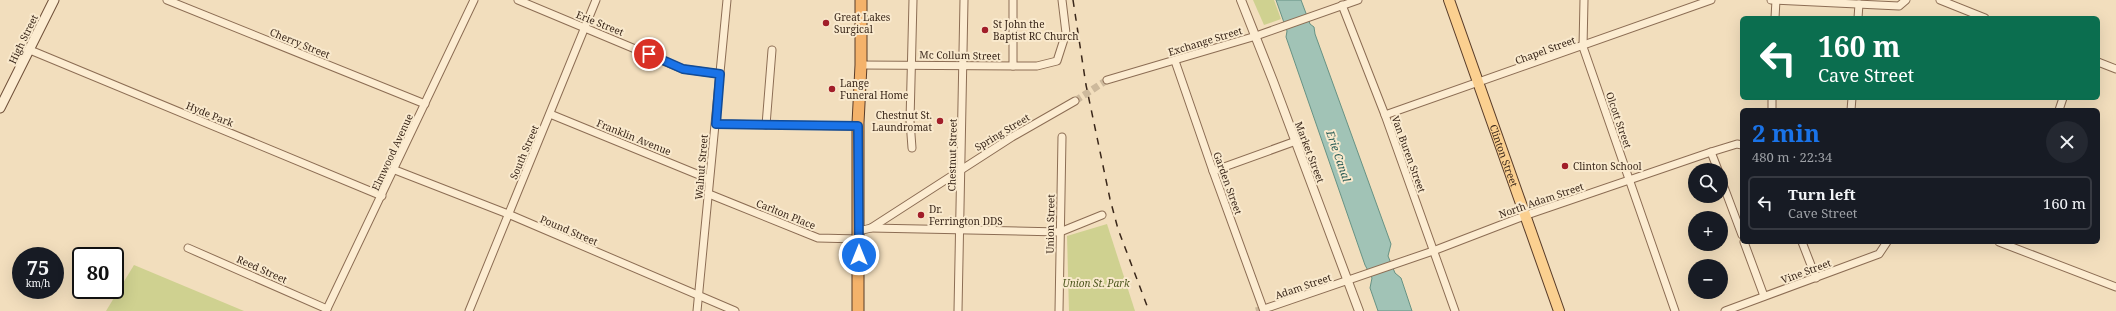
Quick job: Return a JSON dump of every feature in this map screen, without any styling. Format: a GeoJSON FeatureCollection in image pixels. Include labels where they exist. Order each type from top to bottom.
{"type":"FeatureCollection","features":[{"type":"Feature","properties":{"kind":"highway"},"geometry":{"type":"LineString","coordinates":[[858,311],[858,126],[861,65],[861,0]]}},
{"type":"Feature","properties":{"kind":"main road","name":"High Street"},"geometry":{"type":"LineString","coordinates":[[0,108],[54,0]]}},
{"type":"Feature","properties":{"kind":"main road","name":"Clinton Street"},"geometry":{"type":"LineString","coordinates":[[1449,0],[1558,311]]}},
{"type":"Feature","properties":{"kind":"street","name":"Cherry Street"},"geometry":{"type":"LineString","coordinates":[[167,0],[425,104]]}},
{"type":"Feature","properties":{"kind":"street","name":"Elmwood Avenue"},"geometry":{"type":"LineString","coordinates":[[327,310],[474,0]]}},
{"type":"Feature","properties":{"kind":"street","name":"Erie Street"},"geometry":{"type":"LineString","coordinates":[[518,0],[683,69],[720,74]]}},
{"type":"Feature","properties":{"kind":"street","name":"South Street"},"geometry":{"type":"LineString","coordinates":[[469,311],[596,0]]}},
{"type":"Feature","properties":{"kind":"street","name":"Walnut Street"},"geometry":{"type":"LineString","coordinates":[[697,311],[727,0]]}},
{"type":"Feature","properties":{"kind":"street"},"geometry":{"type":"LineString","coordinates":[[912,148],[913,0]]}},
{"type":"Feature","properties":{"kind":"street","name":"Chestnut Street"},"geometry":{"type":"LineString","coordinates":[[958,311],[962,168],[964,0]]}},
{"type":"Feature","properties":{"kind":"street"},"geometry":{"type":"LineString","coordinates":[[1012,66],[1013,0]]}},
{"type":"Feature","properties":{"kind":"street","name":"Mc Collum Street"},"geometry":{"type":"LineString","coordinates":[[861,65],[912,64],[1038,66],[1057,62],[1066,33],[1062,0]]}},
{"type":"Feature","properties":{"kind":"street","name":"Market Street"},"geometry":{"type":"LineString","coordinates":[[1241,0],[1256,36],[1359,311]]}},
{"type":"Feature","properties":{"kind":"street","name":"Exchange Street"},"geometry":{"type":"LineString","coordinates":[[1107,80],[1256,36],[1358,0]]}},
{"type":"Feature","properties":{"kind":"street","name":"Olcott Street"},"geometry":{"type":"LineString","coordinates":[[1584,0],[1583,47],[1674,311]]}},
{"type":"Feature","properties":{"kind":"street","name":"Chapel Street"},"geometry":{"type":"LineString","coordinates":[[1385,115],[1583,47],[1710,0]]}},
{"type":"Feature","properties":{"kind":"street"},"geometry":{"type":"LineString","coordinates":[[1771,0],[1899,6],[1906,0]]}},
{"type":"Feature","properties":{"kind":"street"},"geometry":{"type":"LineString","coordinates":[[1775,16],[1776,0]]}},
{"type":"Feature","properties":{"kind":"street"},"geometry":{"type":"LineString","coordinates":[[1940,0],[1980,16]]}},
{"type":"Feature","properties":{"kind":"street"},"geometry":{"type":"LineString","coordinates":[[1858,16],[1859,4]]}},
{"type":"Feature","properties":{"kind":"street","name":"Van Buren Street"},"geometry":{"type":"LineString","coordinates":[[1342,6],[1385,115],[1455,311]]}},
{"type":"Feature","properties":{"kind":"street","name":"Hyde Park"},"geometry":{"type":"LineString","coordinates":[[30,50],[382,196]]}},
{"type":"Feature","properties":{"kind":"street"},"geometry":{"type":"LineString","coordinates":[[766,125],[772,50]]}},
{"type":"Feature","properties":{"kind":"street","name":"Garden Street"},"geometry":{"type":"LineString","coordinates":[[1175,61],[1213,171],[1264,310]]}},
{"type":"Feature","properties":{"kind":"street"},"geometry":{"type":"LineString","coordinates":[[2100,63],[2116,69]]}},
{"type":"Feature","properties":{"kind":"street","name":"Spring Street"},"geometry":{"type":"LineString","coordinates":[[859,235],[962,168],[1075,101]]}},
{"type":"Feature","properties":{"kind":"street","name":"Franklin Avenue"},"geometry":{"type":"LineString","coordinates":[[550,114],[710,179]]}},
{"type":"Feature","properties":{"kind":"street"},"geometry":{"type":"LineString","coordinates":[[716,124],[858,126]]}},
{"type":"Feature","properties":{"kind":"street","name":"Union Street"},"geometry":{"type":"LineString","coordinates":[[1059,311],[1062,137]]}},
{"type":"Feature","properties":{"kind":"street"},"geometry":{"type":"LineString","coordinates":[[1213,171],[1296,142]]}},
{"type":"Feature","properties":{"kind":"street","name":"North Adam Street"},"geometry":{"type":"LineString","coordinates":[[1348,281],[1368,272],[1433,251],[1524,216],[1711,152],[1737,144],[1740,145]]}},
{"type":"Feature","properties":{"kind":"street"},"geometry":{"type":"LineString","coordinates":[[1711,152],[1715,163]]}},
{"type":"Feature","properties":{"kind":"street","name":"Pound Street"},"geometry":{"type":"LineString","coordinates":[[394,170],[508,214],[735,311]]}},
{"type":"Feature","properties":{"kind":"street","name":"Carlton Place"},"geometry":{"type":"LineString","coordinates":[[709,194],[818,238],[859,235]]}},
{"type":"Feature","properties":{"kind":"street"},"geometry":{"type":"LineString","coordinates":[[1728,198],[1740,230]]}},
{"type":"Feature","properties":{"kind":"street"},"geometry":{"type":"LineString","coordinates":[[871,228],[1060,232],[1102,215]]}},
{"type":"Feature","properties":{"kind":"street"},"geometry":{"type":"LineString","coordinates":[[1745,244],[1764,296]]}},
{"type":"Feature","properties":{"kind":"street"},"geometry":{"type":"LineString","coordinates":[[1803,244],[1816,278]]}},
{"type":"Feature","properties":{"kind":"street","name":"Vine Street"},"geometry":{"type":"LineString","coordinates":[[1725,311],[1879,254],[1886,244]]}},
{"type":"Feature","properties":{"kind":"street"},"geometry":{"type":"LineString","coordinates":[[2009,244],[2116,287]]}},
{"type":"Feature","properties":{"kind":"street","name":"Reed Street"},"geometry":{"type":"LineString","coordinates":[[188,248],[327,310]]}},
{"type":"Feature","properties":{"kind":"street","name":"Adam Street"},"geometry":{"type":"LineString","coordinates":[[1264,310],[1348,281]]}},
{"type":"Feature","properties":{"kind":"green space"},"geometry":{"type":"Polygon","coordinates":[[[1253,0],[1274,0],[1281,19],[1264,25],[1253,0]]]}},
{"type":"Feature","properties":{"kind":"green space","name":"Union St. Park"},"geometry":{"type":"Polygon","coordinates":[[[1107,224],[1135,311],[1069,311],[1067,236],[1107,224]]]}},
{"type":"Feature","properties":{"kind":"green space"},"geometry":{"type":"Polygon","coordinates":[[[134,265],[244,311],[106,311],[113,299],[124,299],[124,281],[134,265]]]}},
{"type":"Feature","properties":{"kind":"water","name":"Erie Canal"},"geometry":{"type":"Polygon","coordinates":[[[1276,0],[1301,0],[1310,24],[1314,27],[1315,34],[1391,244],[1388,256],[1395,273],[1401,278],[1412,311],[1378,311],[1370,288],[1372,278],[1365,265],[1286,37],[1287,31],[1276,0]]]}},
{"type":"Feature","properties":{"kind":"tunnel"},"geometry":{"type":"LineString","coordinates":[[1075,101],[1107,80]]}},
{"type":"Feature","properties":{"kind":"tunnel"},"geometry":{"type":"LineString","coordinates":[[1256,311],[1264,309]]}},
{"type":"Feature","properties":{"kind":"railway"},"geometry":{"type":"LineString","coordinates":[[1073,0],[1086,85],[1110,199],[1118,229],[1149,311]]}},
{"type":"Feature","properties":{"kind":"place","name":"Great Lakes Surgical"},"geometry":{"type":"Point","coordinates":[826,23]}},
{"type":"Feature","properties":{"kind":"place","name":"St John the Baptist RC Church"},"geometry":{"type":"Point","coordinates":[985,30]}},
{"type":"Feature","properties":{"kind":"place","name":"Lange Funeral Home"},"geometry":{"type":"Point","coordinates":[832,89]}},
{"type":"Feature","properties":{"kind":"place","name":"Chestnut St. Laundromat"},"geometry":{"type":"Point","coordinates":[940,121]}},
{"type":"Feature","properties":{"kind":"place","name":"Clinton School"},"geometry":{"type":"Point","coordinates":[1565,166]}},
{"type":"Feature","properties":{"kind":"place","name":"Dr. Ferrington DDS"},"geometry":{"type":"Point","coordinates":[921,215]}},
{"type":"Feature","properties":{"kind":"route"},"geometry":{"type":"LineString","coordinates":[[649,54],[683,69],[720,74],[716,124],[858,126],[859,255]]}}]}
